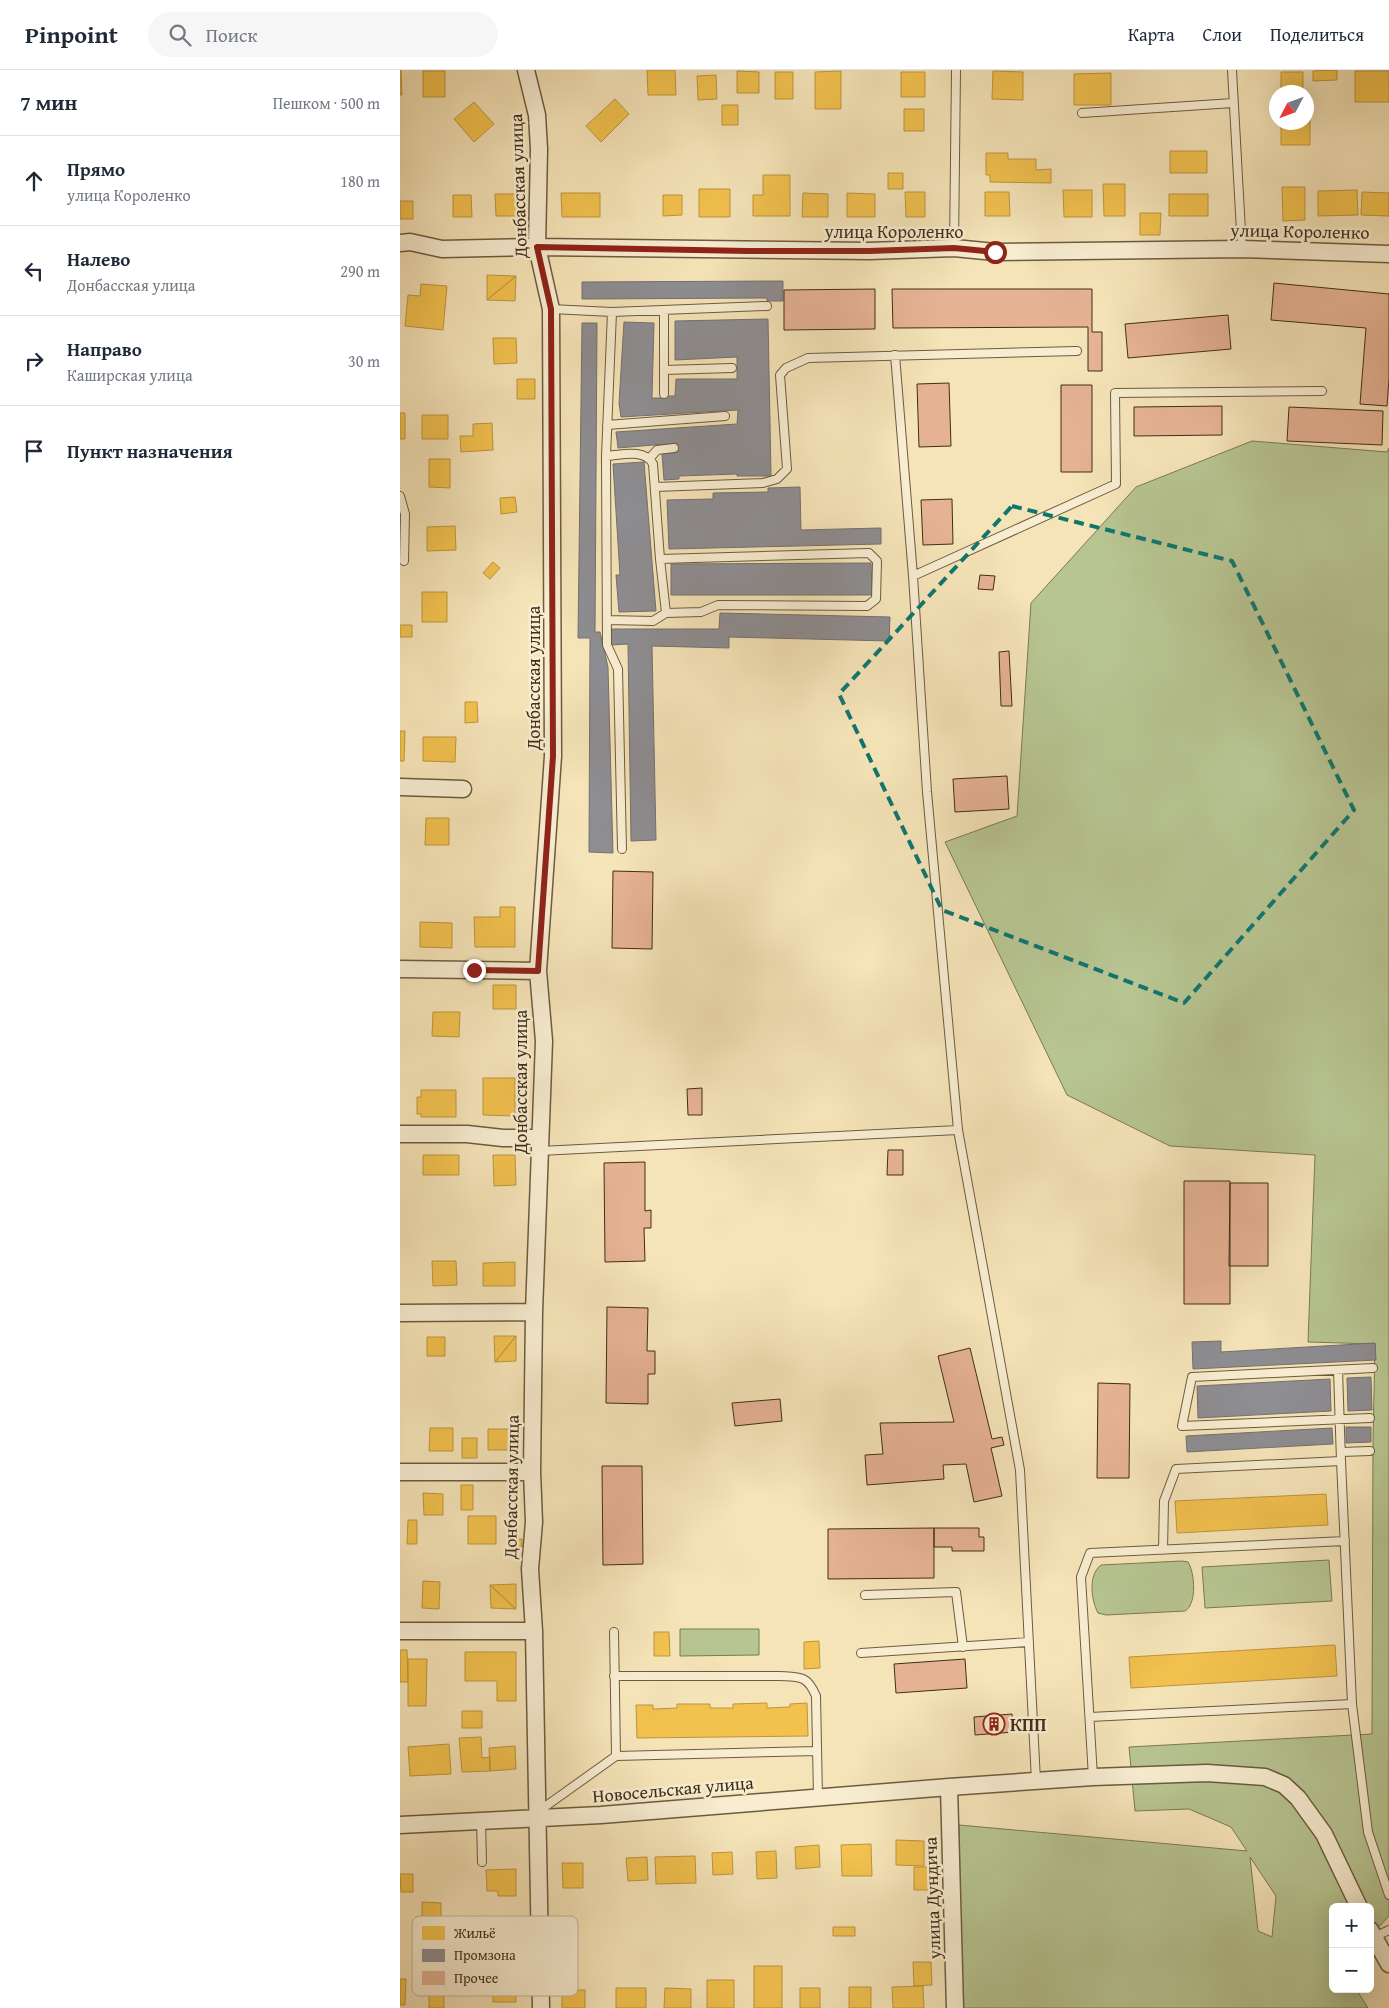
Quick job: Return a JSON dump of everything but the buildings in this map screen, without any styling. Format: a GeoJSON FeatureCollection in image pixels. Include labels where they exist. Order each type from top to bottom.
{"type":"FeatureCollection","features":[{"type":"Feature","properties":{"kind":"street","name":"Донбасская улица"},"geometry":{"type":"LineString","coordinates":[[526,70],[537,115],[539,149],[537,247],[551,309],[553,756],[538,971],[544,1041],[534,1312],[532,1472],[534,1522],[530,1569],[534,1631],[539,1916]]}},
{"type":"Feature","properties":{"kind":"street","name":"улица Короленко"},"geometry":{"type":"LineString","coordinates":[[400,243],[410,242],[442,249],[537,247],[869,251],[954,248],[995,252],[1242,249],[1389,254]]}},
{"type":"Feature","properties":{"kind":"street"},"geometry":{"type":"LineString","coordinates":[[400,787],[463,789]]}},
{"type":"Feature","properties":{"kind":"street"},"geometry":{"type":"LineString","coordinates":[[400,969],[538,971]]}},
{"type":"Feature","properties":{"kind":"street"},"geometry":{"type":"LineString","coordinates":[[400,1134],[467,1134],[539,1144]]}},
{"type":"Feature","properties":{"kind":"street"},"geometry":{"type":"LineString","coordinates":[[400,1313],[534,1312]]}},
{"type":"Feature","properties":{"kind":"street"},"geometry":{"type":"LineString","coordinates":[[400,1472],[532,1472]]}},
{"type":"Feature","properties":{"kind":"street"},"geometry":{"type":"LineString","coordinates":[[400,1631],[534,1631]]}},
{"type":"Feature","properties":{"kind":"street","name":"Новосельская улица"},"geometry":{"type":"LineString","coordinates":[[400,1825],[538,1815],[601,1815],[949,1786],[1207,1772],[1266,1777],[1284,1785],[1298,1798],[1324,1834],[1357,1903]]}},
{"type":"Feature","properties":{"kind":"street","name":"улица Дундича"},"geometry":{"type":"LineString","coordinates":[[949,1786],[955,2008]]}},
{"type":"Feature","properties":{"kind":"street"},"geometry":{"type":"LineString","coordinates":[[1374,1938],[1389,1964]]}},
{"type":"Feature","properties":{"kind":"lane"},"geometry":{"type":"LineString","coordinates":[[954,248],[956,70]]}},
{"type":"Feature","properties":{"kind":"lane"},"geometry":{"type":"LineString","coordinates":[[1232,70],[1242,249]]}},
{"type":"Feature","properties":{"kind":"lane"},"geometry":{"type":"LineString","coordinates":[[1082,113],[1233,102]]}},
{"type":"Feature","properties":{"kind":"lane"},"geometry":{"type":"LineString","coordinates":[[551,309],[612,312],[767,306]]}},
{"type":"Feature","properties":{"kind":"lane"},"geometry":{"type":"LineString","coordinates":[[664,311],[664,394]]}},
{"type":"Feature","properties":{"kind":"lane"},"geometry":{"type":"LineString","coordinates":[[612,312],[606,456],[607,645],[618,668],[622,850]]}},
{"type":"Feature","properties":{"kind":"lane"},"geometry":{"type":"LineString","coordinates":[[655,487],[762,483],[778,479],[787,469],[780,375],[786,368],[808,358],[1077,351]]}},
{"type":"Feature","properties":{"kind":"lane"},"geometry":{"type":"LineString","coordinates":[[895,355],[913,576],[927,792],[958,1130],[1020,1470],[1036,1781]]}},
{"type":"Feature","properties":{"kind":"lane"},"geometry":{"type":"LineString","coordinates":[[664,370],[732,368]]}},
{"type":"Feature","properties":{"kind":"lane"},"geometry":{"type":"LineString","coordinates":[[913,576],[1116,484],[1116,393],[1322,391]]}},
{"type":"Feature","properties":{"kind":"lane"},"geometry":{"type":"LineString","coordinates":[[607,425],[725,416]]}},
{"type":"Feature","properties":{"kind":"lane"},"geometry":{"type":"LineString","coordinates":[[650,458],[658,450],[674,448]]}},
{"type":"Feature","properties":{"kind":"lane"},"geometry":{"type":"LineString","coordinates":[[606,456],[643,454],[650,458],[653,464],[666,613]]}},
{"type":"Feature","properties":{"kind":"lane"},"geometry":{"type":"LineString","coordinates":[[400,496],[405,514],[404,561]]}},
{"type":"Feature","properties":{"kind":"lane"},"geometry":{"type":"LineString","coordinates":[[607,620],[653,621],[666,613],[701,612],[718,605],[867,606],[876,600],[877,562],[869,553],[660,559]]}},
{"type":"Feature","properties":{"kind":"lane"},"geometry":{"type":"LineString","coordinates":[[539,1144],[958,1130]]}},
{"type":"Feature","properties":{"kind":"lane"},"geometry":{"type":"LineString","coordinates":[[1370,1418],[1182,1426],[1192,1377],[1373,1368]]}},
{"type":"Feature","properties":{"kind":"lane"},"geometry":{"type":"LineString","coordinates":[[1338,1370],[1352,1704],[1368,1832],[1389,1895]]}},
{"type":"Feature","properties":{"kind":"lane"},"geometry":{"type":"LineString","coordinates":[[1163,1550],[1164,1501],[1176,1469],[1341,1456],[1370,1451]]}},
{"type":"Feature","properties":{"kind":"lane"},"geometry":{"type":"LineString","coordinates":[[1093,1777],[1081,1577],[1090,1553],[1345,1541]]}},
{"type":"Feature","properties":{"kind":"lane"},"geometry":{"type":"LineString","coordinates":[[865,1595],[956,1592],[963,1647]]}},
{"type":"Feature","properties":{"kind":"lane"},"geometry":{"type":"LineString","coordinates":[[614,1632],[616,1756]]}},
{"type":"Feature","properties":{"kind":"lane"},"geometry":{"type":"LineString","coordinates":[[861,1653],[1029,1642]]}},
{"type":"Feature","properties":{"kind":"lane"},"geometry":{"type":"LineString","coordinates":[[614,1676],[800,1677],[811,1684],[816,1696],[818,1797]]}},
{"type":"Feature","properties":{"kind":"lane"},"geometry":{"type":"LineString","coordinates":[[1090,1717],[1352,1704]]}},
{"type":"Feature","properties":{"kind":"lane"},"geometry":{"type":"LineString","coordinates":[[538,1815],[616,1756],[816,1751]]}},
{"type":"Feature","properties":{"kind":"lane"},"geometry":{"type":"LineString","coordinates":[[481,1820],[482,1862]]}},
{"type":"Feature","properties":{"kind":"lane"},"geometry":{"type":"LineString","coordinates":[[1374,1934],[1389,1930]]}},
{"type":"Feature","properties":{"kind":"highlighted area"},"geometry":{"type":"Polygon","coordinates":[[[1012,506],[1232,561],[1354,810],[1184,1003],[942,910],[839,694],[1012,506]]]}},
{"type":"Feature","properties":{"kind":"green space"},"geometry":{"type":"Polygon","coordinates":[[[1252,441],[1387,452],[1389,448],[1389,1916],[1374,1932],[1374,1903],[1329,1903],[1329,1993],[1359,1993],[1368,2008],[962,2008],[959,1825],[1247,1851],[1231,1827],[1189,1809],[1135,1811],[1129,1747],[1372,1734],[1375,1344],[1308,1342],[1315,1155],[1170,1146],[1067,1095],[945,842],[1017,816],[1031,603],[1136,487],[1252,441]],[[1250,1857],[1258,1931],[1272,1937],[1276,1896],[1250,1857]]]}},
{"type":"Feature","properties":{"kind":"green space"},"geometry":{"type":"Polygon","coordinates":[[[1329,1560],[1332,1601],[1205,1608],[1202,1567],[1329,1560]]]}},
{"type":"Feature","properties":{"kind":"green space"},"geometry":{"type":"Polygon","coordinates":[[[1188,1562],[1194,1588],[1192,1602],[1185,1611],[1106,1615],[1098,1613],[1092,1595],[1092,1581],[1097,1569],[1101,1565],[1188,1562]]]}},
{"type":"Feature","properties":{"kind":"green space"},"geometry":{"type":"Polygon","coordinates":[[[680,1629],[759,1629],[759,1655],[680,1656],[680,1629]]]}},
{"type":"Feature","properties":{"kind":"place","name":"КПП"},"geometry":{"type":"Point","coordinates":[994,1724]}},
{"type":"Feature","properties":{"kind":"route"},"geometry":{"type":"LineString","coordinates":[[474,970],[538,971],[553,756],[551,309],[537,247],[747,251],[869,251],[954,248],[995,252]]}}]}
